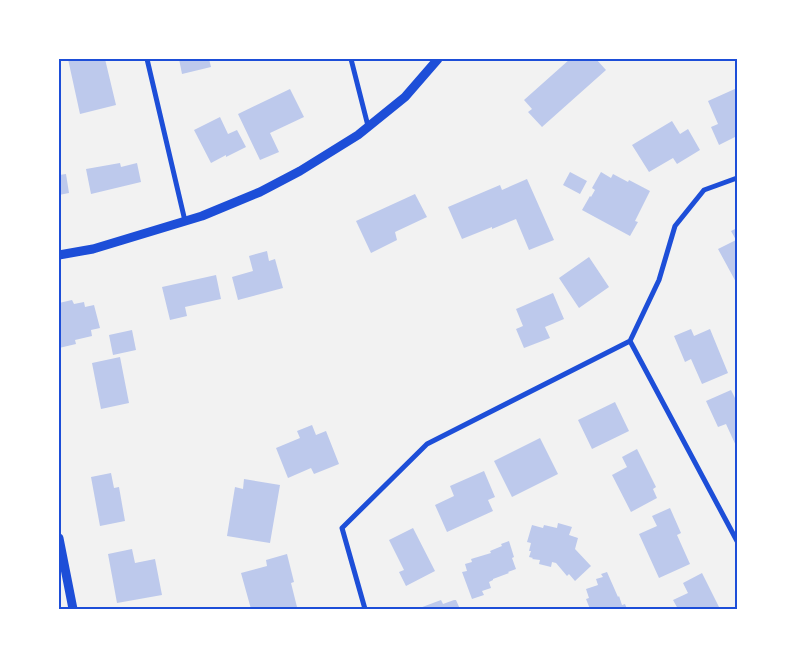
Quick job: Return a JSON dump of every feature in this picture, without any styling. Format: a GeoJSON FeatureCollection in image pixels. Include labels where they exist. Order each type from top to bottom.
{"type":"FeatureCollection","features":[{"type":"Feature","properties":{"kind":"street"},"geometry":{"type":"LineString","coordinates":[[147,59],[185,220]]}},
{"type":"Feature","properties":{"kind":"street"},"geometry":{"type":"LineString","coordinates":[[351,59],[368,126]]}},
{"type":"Feature","properties":{"kind":"street"},"geometry":{"type":"LineString","coordinates":[[59,255],[93,249],[202,216],[260,192],[300,171],[358,134],[405,97],[438,59]]}},
{"type":"Feature","properties":{"kind":"street"},"geometry":{"type":"LineString","coordinates":[[365,609],[342,528],[428,444],[630,341],[660,280],[675,226],[704,190],[737,178]]}},
{"type":"Feature","properties":{"kind":"street"},"geometry":{"type":"LineString","coordinates":[[630,341],[737,541]]}},
{"type":"Feature","properties":{"kind":"street"},"geometry":{"type":"LineString","coordinates":[[59,538],[73,609]]}},
{"type":"Feature","properties":{"kind":"building"},"geometry":{"type":"Polygon","coordinates":[[[68,59],[105,59],[116,105],[80,114],[68,59]]]}},
{"type":"Feature","properties":{"kind":"building"},"geometry":{"type":"Polygon","coordinates":[[[179,59],[209,59],[211,67],[182,74],[179,59]]]}},
{"type":"Feature","properties":{"kind":"building"},"geometry":{"type":"Polygon","coordinates":[[[570,59],[596,59],[606,70],[542,127],[528,112],[532,109],[524,100],[570,59]]]}},
{"type":"Feature","properties":{"kind":"building"},"geometry":{"type":"Polygon","coordinates":[[[737,88],[737,136],[719,145],[711,127],[718,124],[708,101],[737,88]]]}},
{"type":"Feature","properties":{"kind":"building"},"geometry":{"type":"Polygon","coordinates":[[[290,89],[304,117],[270,133],[279,152],[260,160],[238,114],[290,89]]]}},
{"type":"Feature","properties":{"kind":"building"},"geometry":{"type":"Polygon","coordinates":[[[220,117],[228,134],[237,130],[246,147],[211,163],[194,130],[220,117]]]}},
{"type":"Feature","properties":{"kind":"building"},"geometry":{"type":"Polygon","coordinates":[[[672,121],[680,134],[688,129],[700,150],[677,164],[673,158],[649,172],[632,145],[672,121]]]}},
{"type":"Feature","properties":{"kind":"building"},"geometry":{"type":"Polygon","coordinates":[[[120,163],[121,167],[137,163],[141,182],[91,194],[86,169],[120,163]]]}},
{"type":"Feature","properties":{"kind":"building"},"geometry":{"type":"Polygon","coordinates":[[[570,172],[587,181],[580,194],[563,185],[570,172]]]}},
{"type":"Feature","properties":{"kind":"building"},"geometry":{"type":"Polygon","coordinates":[[[601,172],[611,178],[613,174],[628,182],[629,180],[650,191],[635,221],[638,222],[630,236],[582,210],[595,190],[592,188],[601,172]]]}},
{"type":"Feature","properties":{"kind":"building"},"geometry":{"type":"Polygon","coordinates":[[[66,174],[69,193],[59,195],[59,175],[66,174]]]}},
{"type":"Feature","properties":{"kind":"building"},"geometry":{"type":"Polygon","coordinates":[[[527,179],[554,240],[529,250],[516,219],[462,239],[448,207],[500,185],[502,190],[527,179]]]}},
{"type":"Feature","properties":{"kind":"building"},"geometry":{"type":"Polygon","coordinates":[[[415,194],[427,217],[395,232],[397,240],[371,253],[356,221],[415,194]]]}},
{"type":"Feature","properties":{"kind":"building"},"geometry":{"type":"Polygon","coordinates":[[[737,228],[737,284],[718,249],[736,240],[731,231],[737,228]]]}},
{"type":"Feature","properties":{"kind":"building"},"geometry":{"type":"Polygon","coordinates":[[[267,251],[269,261],[275,259],[283,288],[238,300],[232,277],[253,271],[249,256],[267,251]]]}},
{"type":"Feature","properties":{"kind":"building"},"geometry":{"type":"Polygon","coordinates":[[[589,257],[609,287],[579,308],[559,278],[589,257]]]}},
{"type":"Feature","properties":{"kind":"building"},"geometry":{"type":"Polygon","coordinates":[[[216,275],[221,299],[185,307],[187,316],[170,320],[162,287],[216,275]]]}},
{"type":"Feature","properties":{"kind":"building"},"geometry":{"type":"Polygon","coordinates":[[[553,293],[564,319],[545,327],[550,338],[524,348],[516,329],[523,326],[516,309],[553,293]]]}},
{"type":"Feature","properties":{"kind":"building"},"geometry":{"type":"Polygon","coordinates":[[[72,300],[74,304],[84,302],[85,307],[94,305],[100,328],[91,330],[92,336],[75,340],[76,344],[59,348],[59,303],[72,300]]]}},
{"type":"Feature","properties":{"kind":"building"},"geometry":{"type":"Polygon","coordinates":[[[691,329],[694,336],[710,329],[728,373],[702,384],[691,359],[685,362],[674,336],[691,329]]]}},
{"type":"Feature","properties":{"kind":"building"},"geometry":{"type":"Polygon","coordinates":[[[132,330],[136,350],[113,355],[109,335],[132,330]]]}},
{"type":"Feature","properties":{"kind":"building"},"geometry":{"type":"Polygon","coordinates":[[[120,357],[129,403],[101,409],[92,363],[120,357]]]}},
{"type":"Feature","properties":{"kind":"building"},"geometry":{"type":"Polygon","coordinates":[[[731,390],[735,398],[737,397],[737,448],[726,424],[718,427],[706,401],[731,390]]]}},
{"type":"Feature","properties":{"kind":"building"},"geometry":{"type":"Polygon","coordinates":[[[615,402],[629,431],[592,449],[578,420],[615,402]]]}},
{"type":"Feature","properties":{"kind":"building"},"geometry":{"type":"Polygon","coordinates":[[[312,425],[316,435],[326,431],[339,464],[314,474],[311,468],[288,478],[276,448],[300,438],[297,431],[312,425]]]}},
{"type":"Feature","properties":{"kind":"building"},"geometry":{"type":"Polygon","coordinates":[[[540,438],[558,474],[512,497],[494,461],[540,438]]]}},
{"type":"Feature","properties":{"kind":"building"},"geometry":{"type":"Polygon","coordinates":[[[637,449],[656,487],[653,489],[657,498],[631,512],[612,475],[627,467],[622,457],[637,449]]]}},
{"type":"Feature","properties":{"kind":"building"},"geometry":{"type":"Polygon","coordinates":[[[484,471],[495,497],[488,500],[493,511],[447,532],[435,505],[454,496],[450,486],[484,471]]]}},
{"type":"Feature","properties":{"kind":"building"},"geometry":{"type":"Polygon","coordinates":[[[111,473],[114,488],[119,487],[125,521],[100,526],[91,477],[111,473]]]}},
{"type":"Feature","properties":{"kind":"building"},"geometry":{"type":"Polygon","coordinates":[[[244,479],[280,485],[270,543],[227,536],[235,487],[243,489],[244,479]]]}},
{"type":"Feature","properties":{"kind":"building"},"geometry":{"type":"Polygon","coordinates":[[[670,508],[681,533],[677,535],[690,564],[659,578],[639,534],[657,526],[652,516],[670,508]]]}},
{"type":"Feature","properties":{"kind":"building"},"geometry":{"type":"Polygon","coordinates":[[[558,523],[572,527],[569,535],[578,538],[575,549],[591,566],[575,581],[569,574],[567,576],[556,563],[552,562],[551,567],[539,564],[540,560],[529,557],[531,543],[527,542],[532,525],[543,528],[544,525],[557,528],[558,523]]]}},
{"type":"Feature","properties":{"kind":"building"},"geometry":{"type":"Polygon","coordinates":[[[413,528],[435,571],[406,586],[399,572],[404,570],[389,540],[413,528]]]}},
{"type":"Feature","properties":{"kind":"building"},"geometry":{"type":"Polygon","coordinates":[[[509,541],[516,569],[493,579],[489,582],[491,588],[482,591],[484,595],[472,599],[462,572],[467,571],[465,564],[472,562],[471,559],[491,553],[490,551],[509,541]]]}},
{"type":"Feature","properties":{"kind":"building"},"geometry":{"type":"Polygon","coordinates":[[[132,549],[135,563],[155,559],[162,595],[117,603],[108,554],[132,549]]]}},
{"type":"Feature","properties":{"kind":"building"},"geometry":{"type":"Polygon","coordinates":[[[287,554],[294,582],[291,583],[297,607],[287,609],[251,609],[241,573],[267,566],[266,560],[287,554]]]}},
{"type":"Feature","properties":{"kind":"building"},"geometry":{"type":"Polygon","coordinates":[[[607,572],[622,605],[625,604],[627,609],[590,609],[586,599],[589,598],[586,589],[598,585],[596,579],[603,577],[601,574],[607,572]]]}},
{"type":"Feature","properties":{"kind":"building"},"geometry":{"type":"Polygon","coordinates":[[[702,573],[720,609],[678,609],[673,600],[688,593],[683,583],[702,573]]]}},
{"type":"Feature","properties":{"kind":"building"},"geometry":{"type":"Polygon","coordinates":[[[441,600],[443,604],[456,600],[460,609],[417,609],[441,600]]]}}]}
